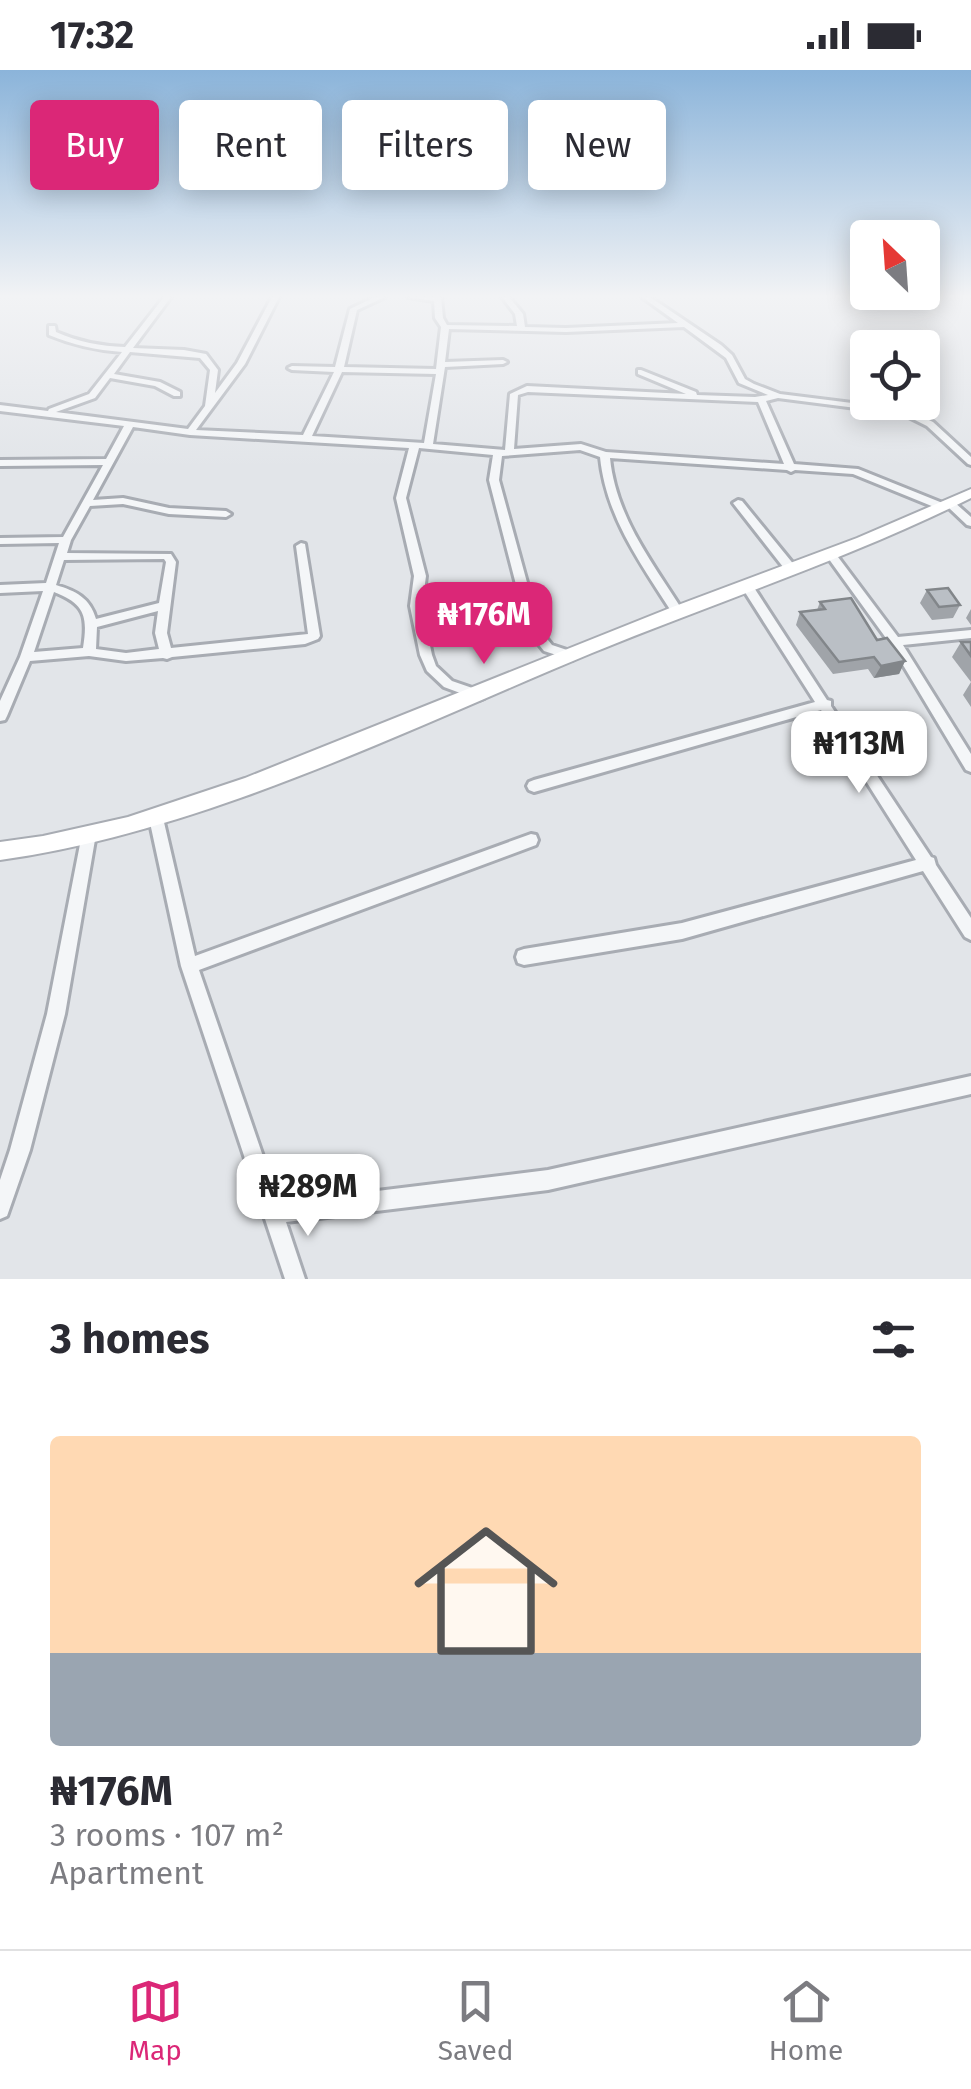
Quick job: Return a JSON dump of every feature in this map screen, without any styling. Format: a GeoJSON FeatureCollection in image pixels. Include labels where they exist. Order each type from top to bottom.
{"type":"FeatureCollection","features":[{"type":"Feature","properties":{"kind":"street"},"geometry":{"type":"LineString","coordinates":[[46,413],[92,396],[125,353]]}},
{"type":"Feature","properties":{"kind":"street"},"geometry":{"type":"LineString","coordinates":[[190,353],[208,360],[214,377],[210,404]]}},
{"type":"Feature","properties":{"kind":"street"},"geometry":{"type":"LineString","coordinates":[[190,432],[247,353]]}},
{"type":"Feature","properties":{"kind":"street"},"geometry":{"type":"LineString","coordinates":[[306,439],[343,353]]}},
{"type":"Feature","properties":{"kind":"street"},"geometry":{"type":"LineString","coordinates":[[442,353],[421,445],[402,498],[420,576],[416,606],[431,668],[448,684],[479,695]]}},
{"type":"Feature","properties":{"kind":"street"},"geometry":{"type":"LineString","coordinates":[[724,353],[742,380],[780,396],[904,412],[930,424],[971,462]]}},
{"type":"Feature","properties":{"kind":"street"},"geometry":{"type":"LineString","coordinates":[[292,368],[441,368],[503,362]]}},
{"type":"Feature","properties":{"kind":"street"},"geometry":{"type":"LineString","coordinates":[[641,372],[700,397]]}},
{"type":"Feature","properties":{"kind":"street"},"geometry":{"type":"LineString","coordinates":[[108,376],[158,384],[177,394]]}},
{"type":"Feature","properties":{"kind":"street"},"geometry":{"type":"LineString","coordinates":[[572,656],[548,648],[534,631],[494,480],[504,453],[514,394],[527,389],[761,399],[780,396]]}},
{"type":"Feature","properties":{"kind":"street"},"geometry":{"type":"LineString","coordinates":[[92,396],[95,419]]}},
{"type":"Feature","properties":{"kind":"street"},"geometry":{"type":"LineString","coordinates":[[761,399],[791,469]]}},
{"type":"Feature","properties":{"kind":"street"},"geometry":{"type":"LineString","coordinates":[[0,408],[190,432],[504,453],[581,447],[605,455],[867,474],[946,505],[971,523]]}},
{"type":"Feature","properties":{"kind":"street"},"geometry":{"type":"LineString","coordinates":[[0,716],[5,692],[26,657],[66,540],[130,424]]}},
{"type":"Feature","properties":{"kind":"street"},"geometry":{"type":"LineString","coordinates":[[605,455],[606,475],[623,523],[677,611]]}},
{"type":"Feature","properties":{"kind":"street"},"geometry":{"type":"LineString","coordinates":[[0,463],[110,462]]}},
{"type":"Feature","properties":{"kind":"street"},"geometry":{"type":"LineString","coordinates":[[0,851],[156,818],[479,695],[677,611],[831,555],[971,493]]}},
{"type":"Feature","properties":{"kind":"street"},"geometry":{"type":"LineString","coordinates":[[85,503],[123,500],[169,511],[226,514]]}},
{"type":"Feature","properties":{"kind":"street"},"geometry":{"type":"LineString","coordinates":[[738,503],[791,569]]}},
{"type":"Feature","properties":{"kind":"street"},"geometry":{"type":"LineString","coordinates":[[0,541],[66,540]]}},
{"type":"Feature","properties":{"kind":"street"},"geometry":{"type":"LineString","coordinates":[[26,657],[88,652],[126,658],[305,640],[314,636],[301,546]]}},
{"type":"Feature","properties":{"kind":"street"},"geometry":{"type":"LineString","coordinates":[[60,556],[160,554],[171,562],[162,644],[168,655]]}},
{"type":"Feature","properties":{"kind":"street"},"geometry":{"type":"LineString","coordinates":[[831,555],[895,642],[971,766]]}},
{"type":"Feature","properties":{"kind":"street"},"geometry":{"type":"LineString","coordinates":[[0,590],[48,586],[74,594],[89,609],[92,624],[88,652]]}},
{"type":"Feature","properties":{"kind":"street"},"geometry":{"type":"LineString","coordinates":[[747,586],[971,932]]}},
{"type":"Feature","properties":{"kind":"street"},"geometry":{"type":"LineString","coordinates":[[92,624],[164,606]]}},
{"type":"Feature","properties":{"kind":"street"},"geometry":{"type":"LineString","coordinates":[[895,642],[971,634]]}},
{"type":"Feature","properties":{"kind":"street"},"geometry":{"type":"LineString","coordinates":[[534,786],[826,704]]}},
{"type":"Feature","properties":{"kind":"street"},"geometry":{"type":"LineString","coordinates":[[156,818],[189,966],[295,1279]]}},
{"type":"Feature","properties":{"kind":"street"},"geometry":{"type":"LineString","coordinates":[[0,1209],[56,1014],[90,834]]}},
{"type":"Feature","properties":{"kind":"street"},"geometry":{"type":"LineString","coordinates":[[189,966],[531,840]]}},
{"type":"Feature","properties":{"kind":"street"},"geometry":{"type":"LineString","coordinates":[[524,957],[682,931],[929,863]]}},
{"type":"Feature","properties":{"kind":"street"},"geometry":{"type":"LineString","coordinates":[[273,1214],[548,1180],[971,1085]]}},
{"type":"Feature","properties":{"kind":"building"},"geometry":{"type":"Polygon","coordinates":[[[948,588],[960,605],[939,607],[927,590],[948,588]]]}},
{"type":"Feature","properties":{"kind":"building"},"geometry":{"type":"Polygon","coordinates":[[[851,598],[877,640],[887,638],[905,661],[881,666],[874,657],[839,662],[800,612],[825,609],[820,602],[851,598]]]}},
{"type":"Feature","properties":{"kind":"building"},"geometry":{"type":"Polygon","coordinates":[[[961,642],[971,642],[971,656],[961,642]]]}}]}
